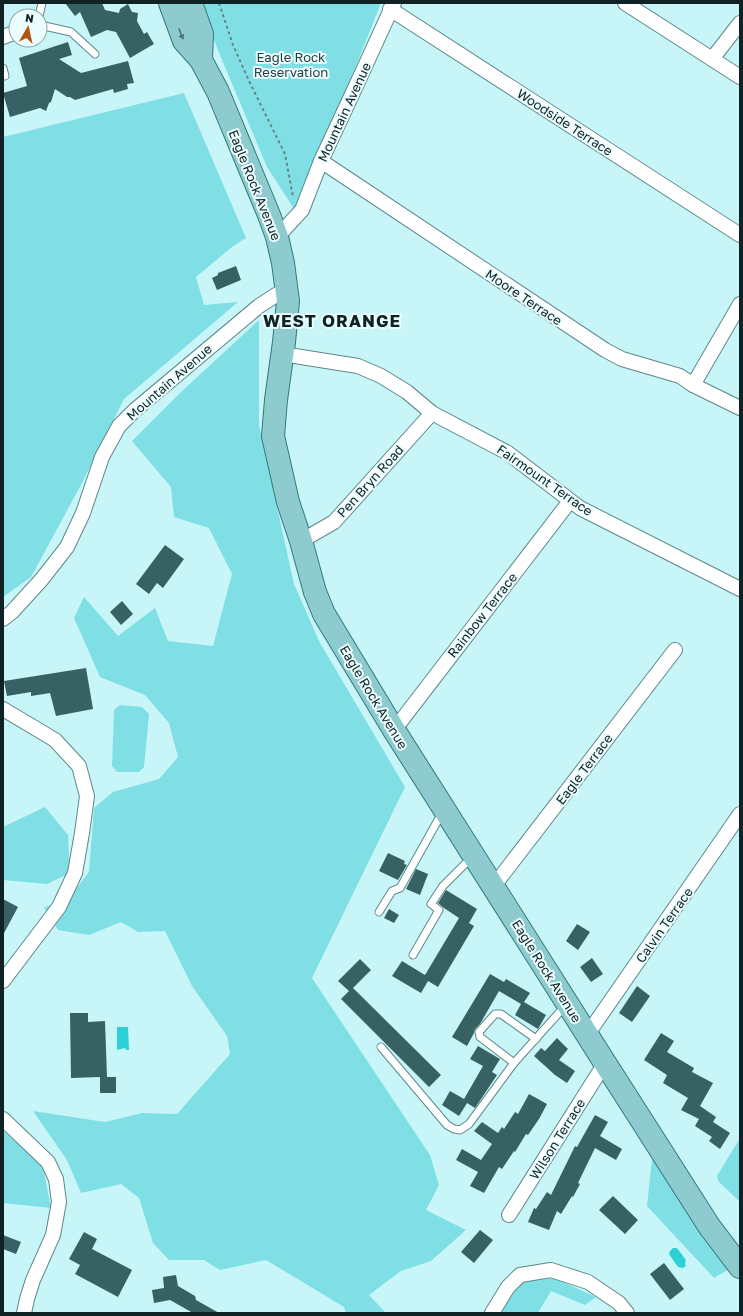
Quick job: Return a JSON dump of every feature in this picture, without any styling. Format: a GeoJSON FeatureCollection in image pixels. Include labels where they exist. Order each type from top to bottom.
{"type":"FeatureCollection","features":[{"type":"Feature","properties":{"kind":"main road","name":"Eagle Rock Avenue"},"geometry":{"type":"LineString","coordinates":[[170,3],[184,41],[201,60],[218,92],[277,237],[287,288],[288,310],[276,400],[273,436],[288,502],[301,541],[315,592],[324,614],[394,730],[567,1004],[709,1226],[740,1266]]}},
{"type":"Feature","properties":{"kind":"main road"},"geometry":{"type":"LineString","coordinates":[[181,3],[183,8],[199,27]]}},
{"type":"Feature","properties":{"kind":"main road"},"geometry":{"type":"LineString","coordinates":[[191,3],[202,34],[201,60]]}},
{"type":"Feature","properties":{"kind":"street"},"geometry":{"type":"LineString","coordinates":[[625,3],[740,77]]}},
{"type":"Feature","properties":{"kind":"street","name":"Mountain Avenue"},"geometry":{"type":"LineString","coordinates":[[277,237],[302,210],[321,161],[392,6]]}},
{"type":"Feature","properties":{"kind":"street","name":"Woodside Terrace"},"geometry":{"type":"LineString","coordinates":[[392,6],[740,235]]}},
{"type":"Feature","properties":{"kind":"street"},"geometry":{"type":"LineString","coordinates":[[712,59],[740,23]]}},
{"type":"Feature","properties":{"kind":"street","name":"Moore Terrace"},"geometry":{"type":"LineString","coordinates":[[321,161],[605,350],[622,359],[680,376],[693,385],[740,408]]}},
{"type":"Feature","properties":{"kind":"street","name":"Mountain Avenue"},"geometry":{"type":"LineString","coordinates":[[3,619],[12,612],[46,575],[67,547],[83,512],[102,457],[119,426],[141,405],[259,306],[287,288]]}},
{"type":"Feature","properties":{"kind":"street"},"geometry":{"type":"LineString","coordinates":[[693,385],[740,304]]}},
{"type":"Feature","properties":{"kind":"street","name":"Fairmount Terrace"},"geometry":{"type":"LineString","coordinates":[[282,354],[358,366],[381,376],[407,392],[432,413],[508,452],[580,508],[740,589]]}},
{"type":"Feature","properties":{"kind":"street","name":"Pen Bryn Road"},"geometry":{"type":"LineString","coordinates":[[301,541],[334,522],[432,413]]}},
{"type":"Feature","properties":{"kind":"street","name":"Rainbow Terrace"},"geometry":{"type":"LineString","coordinates":[[394,730],[570,501]]}},
{"type":"Feature","properties":{"kind":"street","name":"Eagle Terrace"},"geometry":{"type":"LineString","coordinates":[[493,887],[675,650]]}},
{"type":"Feature","properties":{"kind":"street"},"geometry":{"type":"LineString","coordinates":[[3,709],[55,740],[79,766],[87,796],[75,873],[59,907],[3,981]]}},
{"type":"Feature","properties":{"kind":"street","name":"Calvin Terrace"},"geometry":{"type":"LineString","coordinates":[[588,1035],[740,814]]}},
{"type":"Feature","properties":{"kind":"street","name":"Wilson Terrace"},"geometry":{"type":"LineString","coordinates":[[509,1215],[605,1063]]}},
{"type":"Feature","properties":{"kind":"street"},"geometry":{"type":"LineString","coordinates":[[3,1119],[48,1162],[56,1179],[58,1195],[53,1235],[33,1280],[24,1313]]}},
{"type":"Feature","properties":{"kind":"street"},"geometry":{"type":"LineString","coordinates":[[492,1313],[508,1287],[520,1275],[551,1270],[588,1282],[619,1303],[627,1313]]}},
{"type":"Feature","properties":{"kind":"lane"},"geometry":{"type":"LineString","coordinates":[[48,27],[71,32],[95,54]]}},
{"type":"Feature","properties":{"kind":"lane"},"geometry":{"type":"LineString","coordinates":[[3,68],[5,76]]}},
{"type":"Feature","properties":{"kind":"lane"},"geometry":{"type":"LineString","coordinates":[[380,912],[392,891],[400,888],[444,810]]}},
{"type":"Feature","properties":{"kind":"lane"},"geometry":{"type":"LineString","coordinates":[[413,955],[439,910],[431,904],[443,886],[473,856]]}},
{"type":"Feature","properties":{"kind":"lane"},"geometry":{"type":"LineString","coordinates":[[381,1048],[446,1125],[460,1130],[469,1124],[514,1063],[567,1004]]}},
{"type":"Feature","properties":{"kind":"lane"},"geometry":{"type":"LineString","coordinates":[[514,1063],[480,1037],[480,1032],[495,1014],[501,1014],[536,1039]]}},
{"type":"Feature","properties":{"kind":"path"},"geometry":{"type":"LineString","coordinates":[[219,3],[233,45],[285,154],[294,203]]}},
{"type":"Feature","properties":{"kind":"green space","name":"Eagle Rock Reservation"},"geometry":{"type":"Polygon","coordinates":[[[199,3],[381,3],[298,212],[296,212],[267,167],[199,3]]]}},
{"type":"Feature","properties":{"kind":"green space"},"geometry":{"type":"Polygon","coordinates":[[[184,93],[246,238],[232,247],[196,277],[204,305],[238,302],[124,399],[82,483],[31,577],[3,597],[3,137],[184,93]]]}},
{"type":"Feature","properties":{"kind":"green space"},"geometry":{"type":"Polygon","coordinates":[[[259,320],[259,425],[294,584],[319,641],[405,787],[312,978],[430,1155],[439,1185],[426,1210],[466,1230],[431,1261],[401,1271],[369,1295],[386,1313],[346,1313],[344,1307],[266,1260],[220,1270],[204,1260],[169,1260],[153,1243],[139,1198],[121,1184],[81,1193],[67,1160],[33,1111],[105,1122],[142,1113],[177,1114],[230,1054],[227,1036],[192,986],[165,931],[138,932],[121,922],[89,935],[58,930],[44,908],[73,893],[89,872],[94,808],[113,792],[159,779],[178,757],[169,723],[145,695],[100,677],[74,618],[84,597],[118,636],[155,608],[168,641],[213,646],[232,574],[209,528],[174,517],[171,487],[132,441],[180,393],[259,320]]]}},
{"type":"Feature","properties":{"kind":"green space"},"geometry":{"type":"Polygon","coordinates":[[[120,705],[142,707],[149,714],[144,767],[139,772],[117,772],[112,766],[114,710],[120,705]]]}},
{"type":"Feature","properties":{"kind":"green space"},"geometry":{"type":"Polygon","coordinates":[[[45,807],[68,835],[70,873],[47,884],[3,880],[3,827],[45,807]]]}},
{"type":"Feature","properties":{"kind":"green space"},"geometry":{"type":"Polygon","coordinates":[[[3,1131],[43,1167],[51,1208],[3,1203],[3,1131]]]}},
{"type":"Feature","properties":{"kind":"green space"},"geometry":{"type":"Polygon","coordinates":[[[740,1138],[740,1202],[718,1181],[717,1176],[740,1138]]]}},
{"type":"Feature","properties":{"kind":"green space"},"geometry":{"type":"Polygon","coordinates":[[[652,1158],[731,1268],[714,1278],[647,1206],[652,1158]]]}},
{"type":"Feature","properties":{"kind":"green space"},"geometry":{"type":"Polygon","coordinates":[[[554,1278],[596,1297],[585,1305],[551,1291],[538,1313],[501,1313],[521,1282],[554,1278]]]}},
{"type":"Feature","properties":{"kind":"shaded area"},"geometry":{"type":"Polygon","coordinates":[[[117,1027],[128,1027],[129,1050],[126,1050],[125,1048],[117,1050],[117,1027]]]}},
{"type":"Feature","properties":{"kind":"shaded area"},"geometry":{"type":"Polygon","coordinates":[[[673,1248],[677,1248],[686,1260],[686,1266],[683,1268],[678,1267],[669,1254],[673,1248]]]}},
{"type":"Feature","properties":{"kind":"building"},"geometry":{"type":"Polygon","coordinates":[[[65,3],[102,3],[105,10],[119,13],[120,9],[128,4],[132,12],[138,13],[137,21],[144,34],[147,32],[154,44],[130,58],[116,32],[107,30],[91,37],[80,12],[75,16],[65,3]]]}},
{"type":"Feature","properties":{"kind":"building"},"geometry":{"type":"Polygon","coordinates":[[[68,42],[72,55],[59,59],[81,73],[128,61],[134,83],[127,84],[128,89],[114,93],[113,89],[75,100],[67,97],[55,89],[51,102],[49,103],[46,111],[40,108],[10,117],[3,93],[27,86],[19,58],[68,42]]]}},
{"type":"Feature","properties":{"kind":"building"},"geometry":{"type":"Polygon","coordinates":[[[236,266],[241,280],[217,290],[212,278],[218,275],[218,273],[236,266]]]}},
{"type":"Feature","properties":{"kind":"building"},"geometry":{"type":"Polygon","coordinates":[[[165,545],[184,559],[163,588],[157,583],[149,594],[136,584],[165,545]]]}},
{"type":"Feature","properties":{"kind":"building"},"geometry":{"type":"Polygon","coordinates":[[[122,601],[133,614],[121,625],[110,612],[122,601]]]}},
{"type":"Feature","properties":{"kind":"building"},"geometry":{"type":"Polygon","coordinates":[[[86,668],[93,709],[56,716],[50,693],[31,696],[31,692],[7,696],[4,681],[86,668]]]}},
{"type":"Feature","properties":{"kind":"building"},"geometry":{"type":"Polygon","coordinates":[[[388,853],[405,861],[404,864],[407,865],[398,880],[379,871],[388,853]]]}},
{"type":"Feature","properties":{"kind":"building"},"geometry":{"type":"Polygon","coordinates":[[[416,869],[428,874],[420,895],[406,889],[416,869]]]}},
{"type":"Feature","properties":{"kind":"building"},"geometry":{"type":"Polygon","coordinates":[[[446,890],[477,909],[469,923],[474,926],[438,987],[428,981],[421,993],[392,976],[402,961],[425,975],[459,918],[438,903],[446,890]]]}},
{"type":"Feature","properties":{"kind":"building"},"geometry":{"type":"Polygon","coordinates":[[[3,899],[18,907],[3,935],[3,899]]]}},
{"type":"Feature","properties":{"kind":"building"},"geometry":{"type":"Polygon","coordinates":[[[389,909],[399,915],[394,923],[384,918],[389,909]]]}},
{"type":"Feature","properties":{"kind":"building"},"geometry":{"type":"Polygon","coordinates":[[[577,924],[590,932],[578,950],[566,941],[577,924]]]}},
{"type":"Feature","properties":{"kind":"building"},"geometry":{"type":"Polygon","coordinates":[[[592,958],[603,974],[591,982],[580,967],[592,958]]]}},
{"type":"Feature","properties":{"kind":"building"},"geometry":{"type":"Polygon","coordinates":[[[360,959],[371,970],[353,988],[441,1075],[429,1087],[341,999],[349,991],[338,981],[360,959]]]}},
{"type":"Feature","properties":{"kind":"building"},"geometry":{"type":"Polygon","coordinates":[[[490,974],[504,982],[506,979],[530,993],[524,1002],[546,1015],[538,1029],[515,1015],[521,1004],[499,991],[480,1024],[475,1029],[467,1046],[452,1037],[490,974]]]}},
{"type":"Feature","properties":{"kind":"building"},"geometry":{"type":"Polygon","coordinates":[[[637,986],[650,996],[632,1022],[619,1013],[637,986]]]}},
{"type":"Feature","properties":{"kind":"building"},"geometry":{"type":"Polygon","coordinates":[[[70,1013],[88,1013],[88,1022],[105,1021],[107,1077],[116,1077],[116,1093],[100,1093],[100,1077],[71,1078],[70,1013]]]}},
{"type":"Feature","properties":{"kind":"building"},"geometry":{"type":"Polygon","coordinates":[[[661,1033],[674,1041],[667,1052],[694,1068],[692,1072],[713,1083],[700,1106],[716,1117],[713,1122],[730,1133],[720,1149],[709,1141],[712,1137],[695,1126],[699,1119],[681,1110],[688,1098],[663,1083],[667,1075],[644,1060],[661,1033]]]}},
{"type":"Feature","properties":{"kind":"building"},"geometry":{"type":"Polygon","coordinates":[[[557,1038],[568,1049],[559,1060],[575,1071],[567,1083],[555,1075],[534,1056],[541,1048],[545,1051],[557,1038]]]}},
{"type":"Feature","properties":{"kind":"building"},"geometry":{"type":"Polygon","coordinates":[[[478,1046],[500,1059],[492,1072],[497,1075],[475,1108],[467,1103],[459,1116],[442,1105],[450,1091],[464,1099],[483,1066],[470,1059],[478,1046]]]}},
{"type":"Feature","properties":{"kind":"building"},"geometry":{"type":"Polygon","coordinates":[[[529,1094],[547,1104],[539,1119],[528,1135],[526,1134],[502,1169],[499,1167],[484,1193],[470,1186],[478,1172],[456,1160],[462,1149],[481,1160],[492,1144],[474,1131],[482,1122],[498,1133],[502,1127],[504,1129],[515,1112],[518,1114],[529,1094]]]}},
{"type":"Feature","properties":{"kind":"building"},"geometry":{"type":"Polygon","coordinates":[[[595,1115],[608,1122],[600,1136],[622,1149],[616,1160],[595,1148],[573,1197],[572,1196],[561,1214],[557,1211],[549,1230],[528,1222],[534,1208],[536,1209],[547,1192],[551,1195],[575,1146],[577,1147],[595,1115]]]}},
{"type":"Feature","properties":{"kind":"building"},"geometry":{"type":"Polygon","coordinates":[[[613,1196],[638,1220],[625,1234],[599,1210],[613,1196]]]}},
{"type":"Feature","properties":{"kind":"building"},"geometry":{"type":"Polygon","coordinates":[[[480,1230],[493,1240],[474,1263],[461,1252],[480,1230]]]}},
{"type":"Feature","properties":{"kind":"building"},"geometry":{"type":"Polygon","coordinates":[[[84,1232],[97,1239],[92,1249],[132,1270],[118,1297],[75,1274],[80,1265],[69,1259],[84,1232]]]}},
{"type":"Feature","properties":{"kind":"building"},"geometry":{"type":"Polygon","coordinates":[[[3,1235],[21,1242],[16,1254],[3,1249],[3,1235]]]}},
{"type":"Feature","properties":{"kind":"building"},"geometry":{"type":"Polygon","coordinates":[[[664,1263],[684,1289],[670,1300],[650,1274],[664,1263]]]}},
{"type":"Feature","properties":{"kind":"building"},"geometry":{"type":"Polygon","coordinates":[[[176,1275],[178,1286],[195,1296],[196,1300],[219,1313],[193,1313],[170,1300],[154,1303],[152,1290],[164,1288],[163,1277],[176,1275]]]}},
{"type":"Feature","properties":{"kind":"district","name":"WEST ORANGE"},"geometry":{"type":"Point","coordinates":[332,321]}}]}
